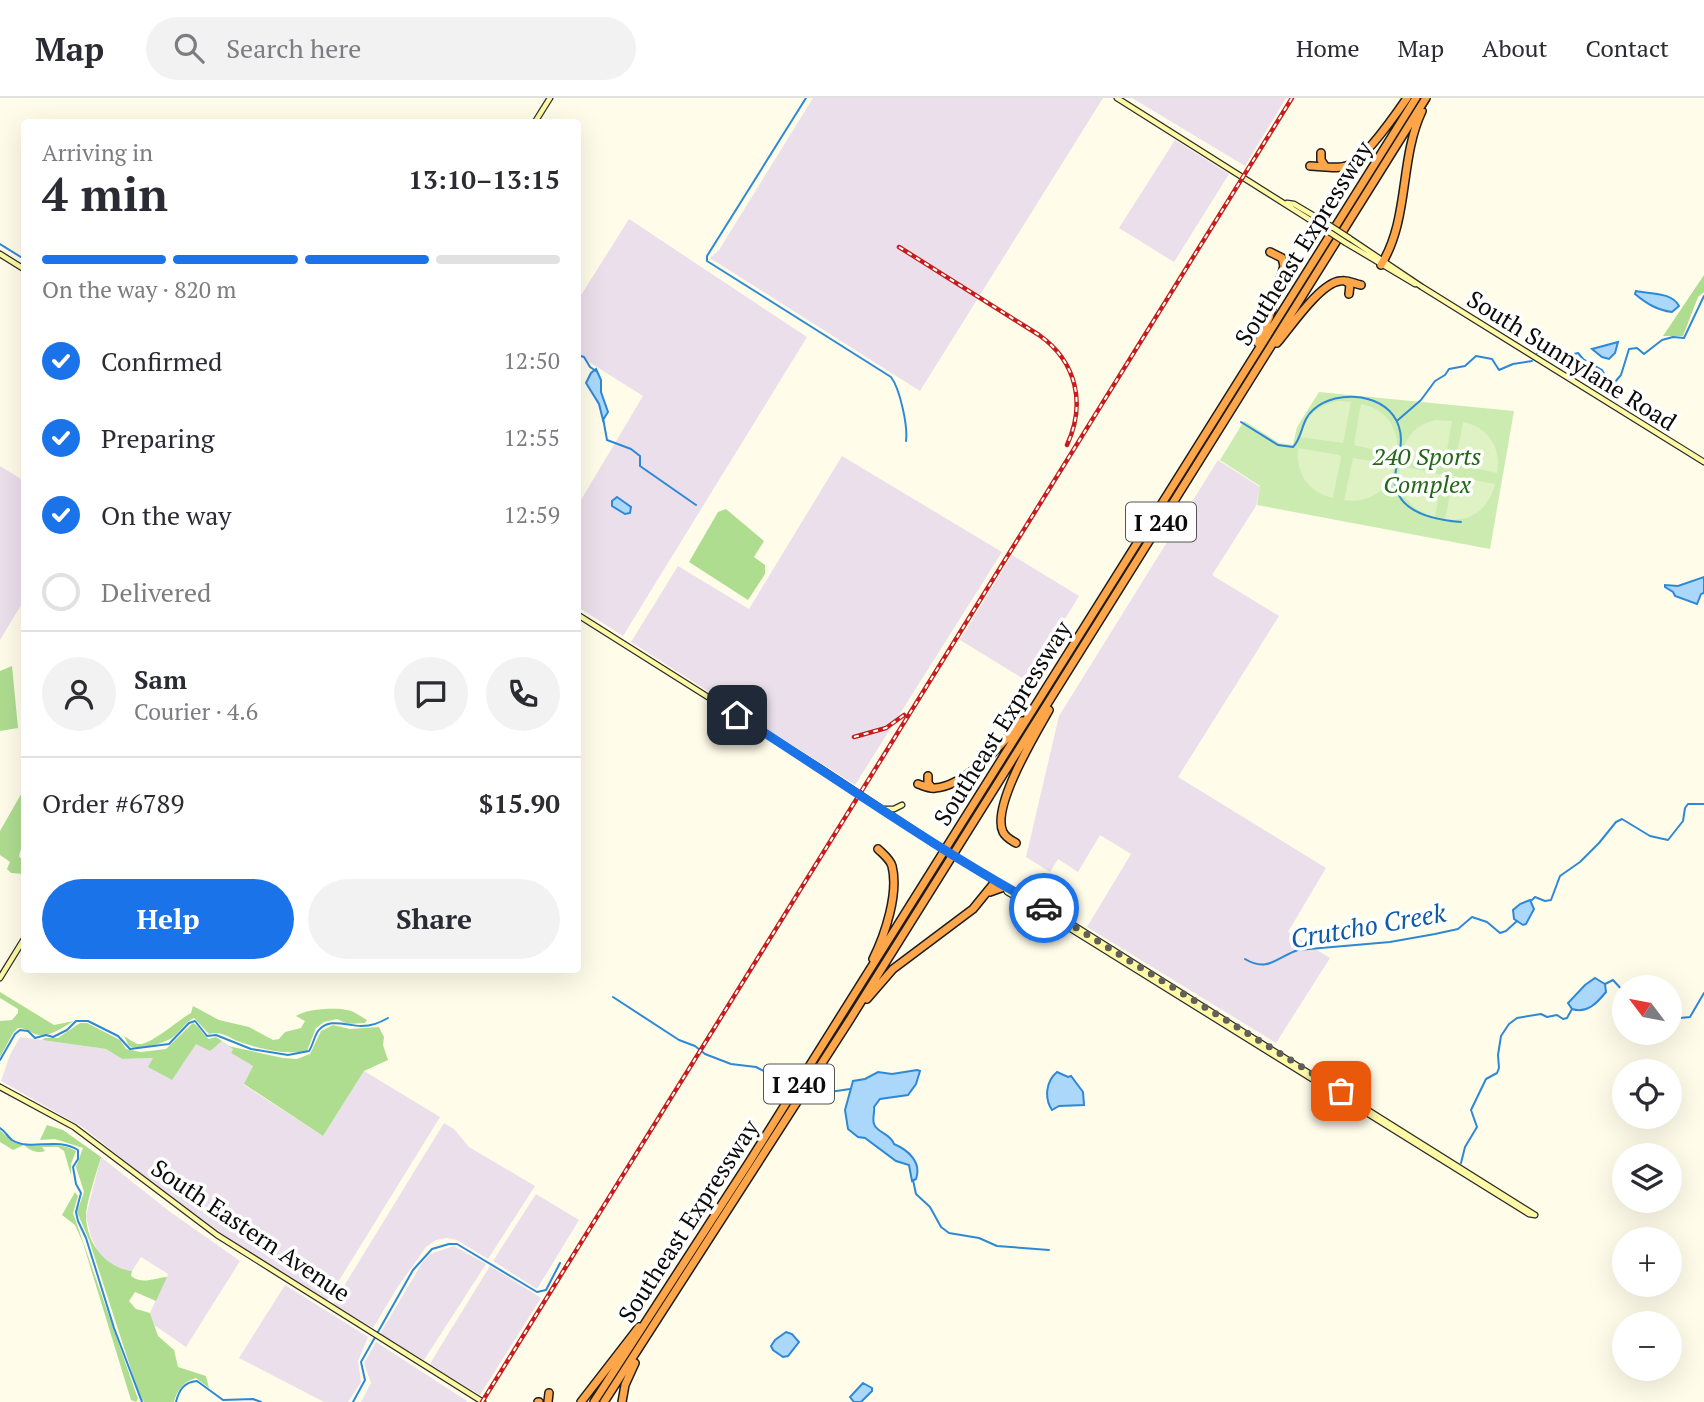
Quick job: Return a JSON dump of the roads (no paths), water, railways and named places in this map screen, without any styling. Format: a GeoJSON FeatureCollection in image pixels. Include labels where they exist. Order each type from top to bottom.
{"type":"FeatureCollection","features":[{"type":"Feature","properties":{"kind":"highway"},"geometry":{"type":"LineString","coordinates":[[1310,166],[1343,167],[1354,162],[1407,98]]}},
{"type":"Feature","properties":{"kind":"highway","name":"Southeast Expressway"},"geometry":{"type":"LineString","coordinates":[[594,1402],[853,998],[1416,98]]}},
{"type":"Feature","properties":{"kind":"highway"},"geometry":{"type":"LineString","coordinates":[[1382,262],[1398,226],[1414,132],[1427,98]]}},
{"type":"Feature","properties":{"kind":"highway","name":"Southeast Expressway"},"geometry":{"type":"LineString","coordinates":[[604,1402],[849,1021],[1427,98]]}},
{"type":"Feature","properties":{"kind":"highway"},"geometry":{"type":"LineString","coordinates":[[1321,153],[1325,166]]}},
{"type":"Feature","properties":{"kind":"highway"},"geometry":{"type":"LineString","coordinates":[[1228,398],[1265,329],[1279,282],[1283,259],[1269,252]]}},
{"type":"Feature","properties":{"kind":"highway"},"geometry":{"type":"LineString","coordinates":[[1260,362],[1328,286],[1344,280],[1362,285]]}},
{"type":"Feature","properties":{"kind":"highway"},"geometry":{"type":"LineString","coordinates":[[1344,280],[1350,284],[1349,294]]}},
{"type":"Feature","properties":{"kind":"highway"},"geometry":{"type":"LineString","coordinates":[[1016,843],[1006,836],[1002,828],[1008,792],[1016,770],[1061,681]]}},
{"type":"Feature","properties":{"kind":"highway"},"geometry":{"type":"LineString","coordinates":[[918,785],[933,789],[958,779],[984,762],[1038,702]]}},
{"type":"Feature","properties":{"kind":"highway"},"geometry":{"type":"LineString","coordinates":[[928,776],[928,783],[933,789]]}},
{"type":"Feature","properties":{"kind":"highway"},"geometry":{"type":"LineString","coordinates":[[853,998],[876,953],[887,922],[892,866],[878,849]]}},
{"type":"Feature","properties":{"kind":"highway"},"geometry":{"type":"LineString","coordinates":[[874,860],[881,856],[887,857]]}},
{"type":"Feature","properties":{"kind":"highway"},"geometry":{"type":"LineString","coordinates":[[849,1021],[894,969],[973,909],[995,882]]}},
{"type":"Feature","properties":{"kind":"highway"},"geometry":{"type":"LineString","coordinates":[[987,894],[1004,887]]}},
{"type":"Feature","properties":{"kind":"highway"},"geometry":{"type":"LineString","coordinates":[[581,1402],[631,1335],[654,1310]]}},
{"type":"Feature","properties":{"kind":"highway"},"geometry":{"type":"LineString","coordinates":[[622,1402],[627,1378],[647,1335]]}},
{"type":"Feature","properties":{"kind":"main road"},"geometry":{"type":"LineString","coordinates":[[537,119],[550,98]]}},
{"type":"Feature","properties":{"kind":"main road","name":"South Sunnylane Road"},"geometry":{"type":"LineString","coordinates":[[1117,98],[1286,203],[1291,209],[1325,226],[1704,462]]}},
{"type":"Feature","properties":{"kind":"main road"},"geometry":{"type":"LineString","coordinates":[[0,254],[21,267]]}},
{"type":"Feature","properties":{"kind":"main road"},"geometry":{"type":"LineString","coordinates":[[581,617],[819,767],[878,808],[1004,887],[1014,897],[1188,999],[1535,1215],[1529,1214],[1188,999]]}},
{"type":"Feature","properties":{"kind":"main road"},"geometry":{"type":"LineString","coordinates":[[878,808],[894,809],[902,805]]}},
{"type":"Feature","properties":{"kind":"main road"},"geometry":{"type":"LineString","coordinates":[[0,978],[21,944]]}},
{"type":"Feature","properties":{"kind":"main road","name":"South Eastern Avenue"},"geometry":{"type":"LineString","coordinates":[[0,1087],[74,1127],[217,1235],[483,1402]]}},
{"type":"Feature","properties":{"kind":"water"},"geometry":{"type":"Polygon","coordinates":[[[1636,291],[1666,296],[1676,301],[1679,306],[1672,312],[1662,310],[1644,301],[1635,294],[1636,291]]]}},
{"type":"Feature","properties":{"kind":"water"},"geometry":{"type":"Polygon","coordinates":[[[1618,342],[1615,353],[1609,359],[1592,349],[1618,342]]]}},
{"type":"Feature","properties":{"kind":"water"},"geometry":{"type":"Polygon","coordinates":[[[596,369],[608,412],[603,420],[599,404],[586,383],[596,369]]]}},
{"type":"Feature","properties":{"kind":"water"},"geometry":{"type":"Polygon","coordinates":[[[617,497],[631,507],[630,513],[625,514],[612,506],[612,501],[617,497]]]}},
{"type":"Feature","properties":{"kind":"water"},"geometry":{"type":"Polygon","coordinates":[[[1704,577],[1704,593],[1697,604],[1675,596],[1665,587],[1678,586],[1704,577]]]}},
{"type":"Feature","properties":{"kind":"water"},"geometry":{"type":"Polygon","coordinates":[[[1530,900],[1534,909],[1523,925],[1514,919],[1513,910],[1530,900]]]}},
{"type":"Feature","properties":{"kind":"water"},"geometry":{"type":"Polygon","coordinates":[[[1595,978],[1605,984],[1606,992],[1587,1009],[1572,1009],[1568,1003],[1595,978]]]}},
{"type":"Feature","properties":{"kind":"water"},"geometry":{"type":"Polygon","coordinates":[[[920,1071],[916,1084],[908,1095],[880,1099],[874,1107],[873,1117],[876,1127],[912,1157],[917,1173],[916,1179],[912,1181],[909,1165],[896,1161],[848,1129],[845,1110],[853,1081],[865,1079],[878,1072],[892,1074],[920,1071]]]}},
{"type":"Feature","properties":{"kind":"water"},"geometry":{"type":"Polygon","coordinates":[[[1057,1072],[1071,1076],[1083,1092],[1084,1105],[1059,1106],[1052,1110],[1047,1090],[1050,1080],[1057,1072]]]}},
{"type":"Feature","properties":{"kind":"water"},"geometry":{"type":"Polygon","coordinates":[[[786,1332],[799,1342],[788,1356],[783,1357],[771,1346],[786,1332]]]}},
{"type":"Feature","properties":{"kind":"water"},"geometry":{"type":"Polygon","coordinates":[[[863,1383],[872,1388],[872,1391],[861,1402],[854,1402],[850,1397],[863,1383]]]}},
{"type":"Feature","properties":{"kind":"waterway"},"geometry":{"type":"LineString","coordinates":[[806,98],[707,256],[707,261],[891,377],[903,408],[906,441]]}},
{"type":"Feature","properties":{"kind":"waterway"},"geometry":{"type":"LineString","coordinates":[[0,244],[21,257]]}},
{"type":"Feature","properties":{"kind":"waterway"},"geometry":{"type":"LineString","coordinates":[[1537,353],[1545,348],[1546,351],[1570,361],[1574,354],[1578,353],[1602,370],[1609,383],[1614,383],[1621,375],[1629,349],[1637,348],[1644,354],[1662,340],[1684,338],[1704,296]]}},
{"type":"Feature","properties":{"kind":"waterway"},"geometry":{"type":"LineString","coordinates":[[581,356],[596,371]]}},
{"type":"Feature","properties":{"kind":"waterway"},"geometry":{"type":"LineString","coordinates":[[1398,420],[1421,400],[1435,381],[1449,369],[1465,366],[1476,356],[1492,359],[1499,370],[1513,364],[1532,361]]}},
{"type":"Feature","properties":{"kind":"waterway"},"geometry":{"type":"LineString","coordinates":[[1241,422],[1278,445],[1293,447],[1309,414],[1323,403],[1348,397],[1374,401],[1385,407],[1393,416],[1401,434],[1395,480],[1402,500],[1429,517],[1461,522]]}},
{"type":"Feature","properties":{"kind":"waterway"},"geometry":{"type":"LineString","coordinates":[[603,418],[607,440],[631,449],[640,456],[640,466],[696,505]]}},
{"type":"Feature","properties":{"kind":"waterway","name":"Crutcho Creek"},"geometry":{"type":"LineString","coordinates":[[1532,900],[1535,897],[1551,900],[1560,876],[1580,862],[1616,822],[1622,819],[1650,836],[1668,840],[1683,821],[1688,804],[1704,804]]}},
{"type":"Feature","properties":{"kind":"waterway","name":"Crutcho Creek"},"geometry":{"type":"LineString","coordinates":[[1245,959],[1266,964],[1298,950],[1390,942],[1435,934],[1458,929],[1472,917],[1487,922],[1500,933],[1517,921]]}},
{"type":"Feature","properties":{"kind":"waterway"},"geometry":{"type":"LineString","coordinates":[[1605,984],[1612,980]]}},
{"type":"Feature","properties":{"kind":"waterway"},"geometry":{"type":"LineString","coordinates":[[1682,1018],[1690,1017],[1704,993]]}},
{"type":"Feature","properties":{"kind":"waterway"},"geometry":{"type":"LineString","coordinates":[[613,997],[705,1054],[731,1064],[756,1067],[775,1077]]}},
{"type":"Feature","properties":{"kind":"waterway"},"geometry":{"type":"LineString","coordinates":[[1461,1163],[1465,1147],[1477,1127],[1471,1110],[1486,1079],[1497,1073],[1501,1036],[1509,1024],[1517,1018],[1541,1014],[1547,1017],[1557,1015],[1563,1019],[1567,1018],[1572,1009]]}},
{"type":"Feature","properties":{"kind":"waterway"},"geometry":{"type":"LineString","coordinates":[[0,1060],[20,1030],[28,1031],[35,1038],[46,1035],[53,1037],[67,1030],[76,1021],[88,1021],[118,1036],[130,1049],[169,1044],[189,1023],[195,1021],[207,1036],[216,1035],[251,1049],[288,1055],[309,1051],[318,1031],[327,1024],[365,1026],[388,1018]]}},
{"type":"Feature","properties":{"kind":"waterway"},"geometry":{"type":"LineString","coordinates":[[816,1094],[850,1089]]}},
{"type":"Feature","properties":{"kind":"waterway"},"geometry":{"type":"LineString","coordinates":[[0,1128],[12,1140],[20,1143],[61,1144],[78,1150],[78,1159],[73,1167],[76,1184],[81,1193],[76,1212],[78,1221],[142,1402]]}},
{"type":"Feature","properties":{"kind":"waterway"},"geometry":{"type":"LineString","coordinates":[[913,1180],[916,1194],[930,1207],[941,1227],[949,1233],[979,1238],[997,1246],[1049,1250]]}},
{"type":"Feature","properties":{"kind":"waterway"},"geometry":{"type":"LineString","coordinates":[[353,1402],[365,1380],[361,1362],[413,1270],[432,1249],[457,1244],[537,1292],[546,1290],[560,1263]]}},
{"type":"Feature","properties":{"kind":"waterway"},"geometry":{"type":"LineString","coordinates":[[176,1402],[183,1387],[197,1381],[223,1400],[253,1399],[261,1402]]}},
{"type":"Feature","properties":{"kind":"railway"},"geometry":{"type":"LineString","coordinates":[[482,1402],[1292,98]]}},
{"type":"Feature","properties":{"kind":"railway"},"geometry":{"type":"LineString","coordinates":[[899,247],[1039,335],[1052,346],[1070,371],[1077,399],[1073,430],[1067,445]]}},
{"type":"Feature","properties":{"kind":"railway"},"geometry":{"type":"LineString","coordinates":[[854,737],[886,728],[904,715]]}},
{"type":"Feature","properties":{"kind":"park label","name":"240 Sports Complex"},"geometry":{"type":"Point","coordinates":[1427,470]}}]}
